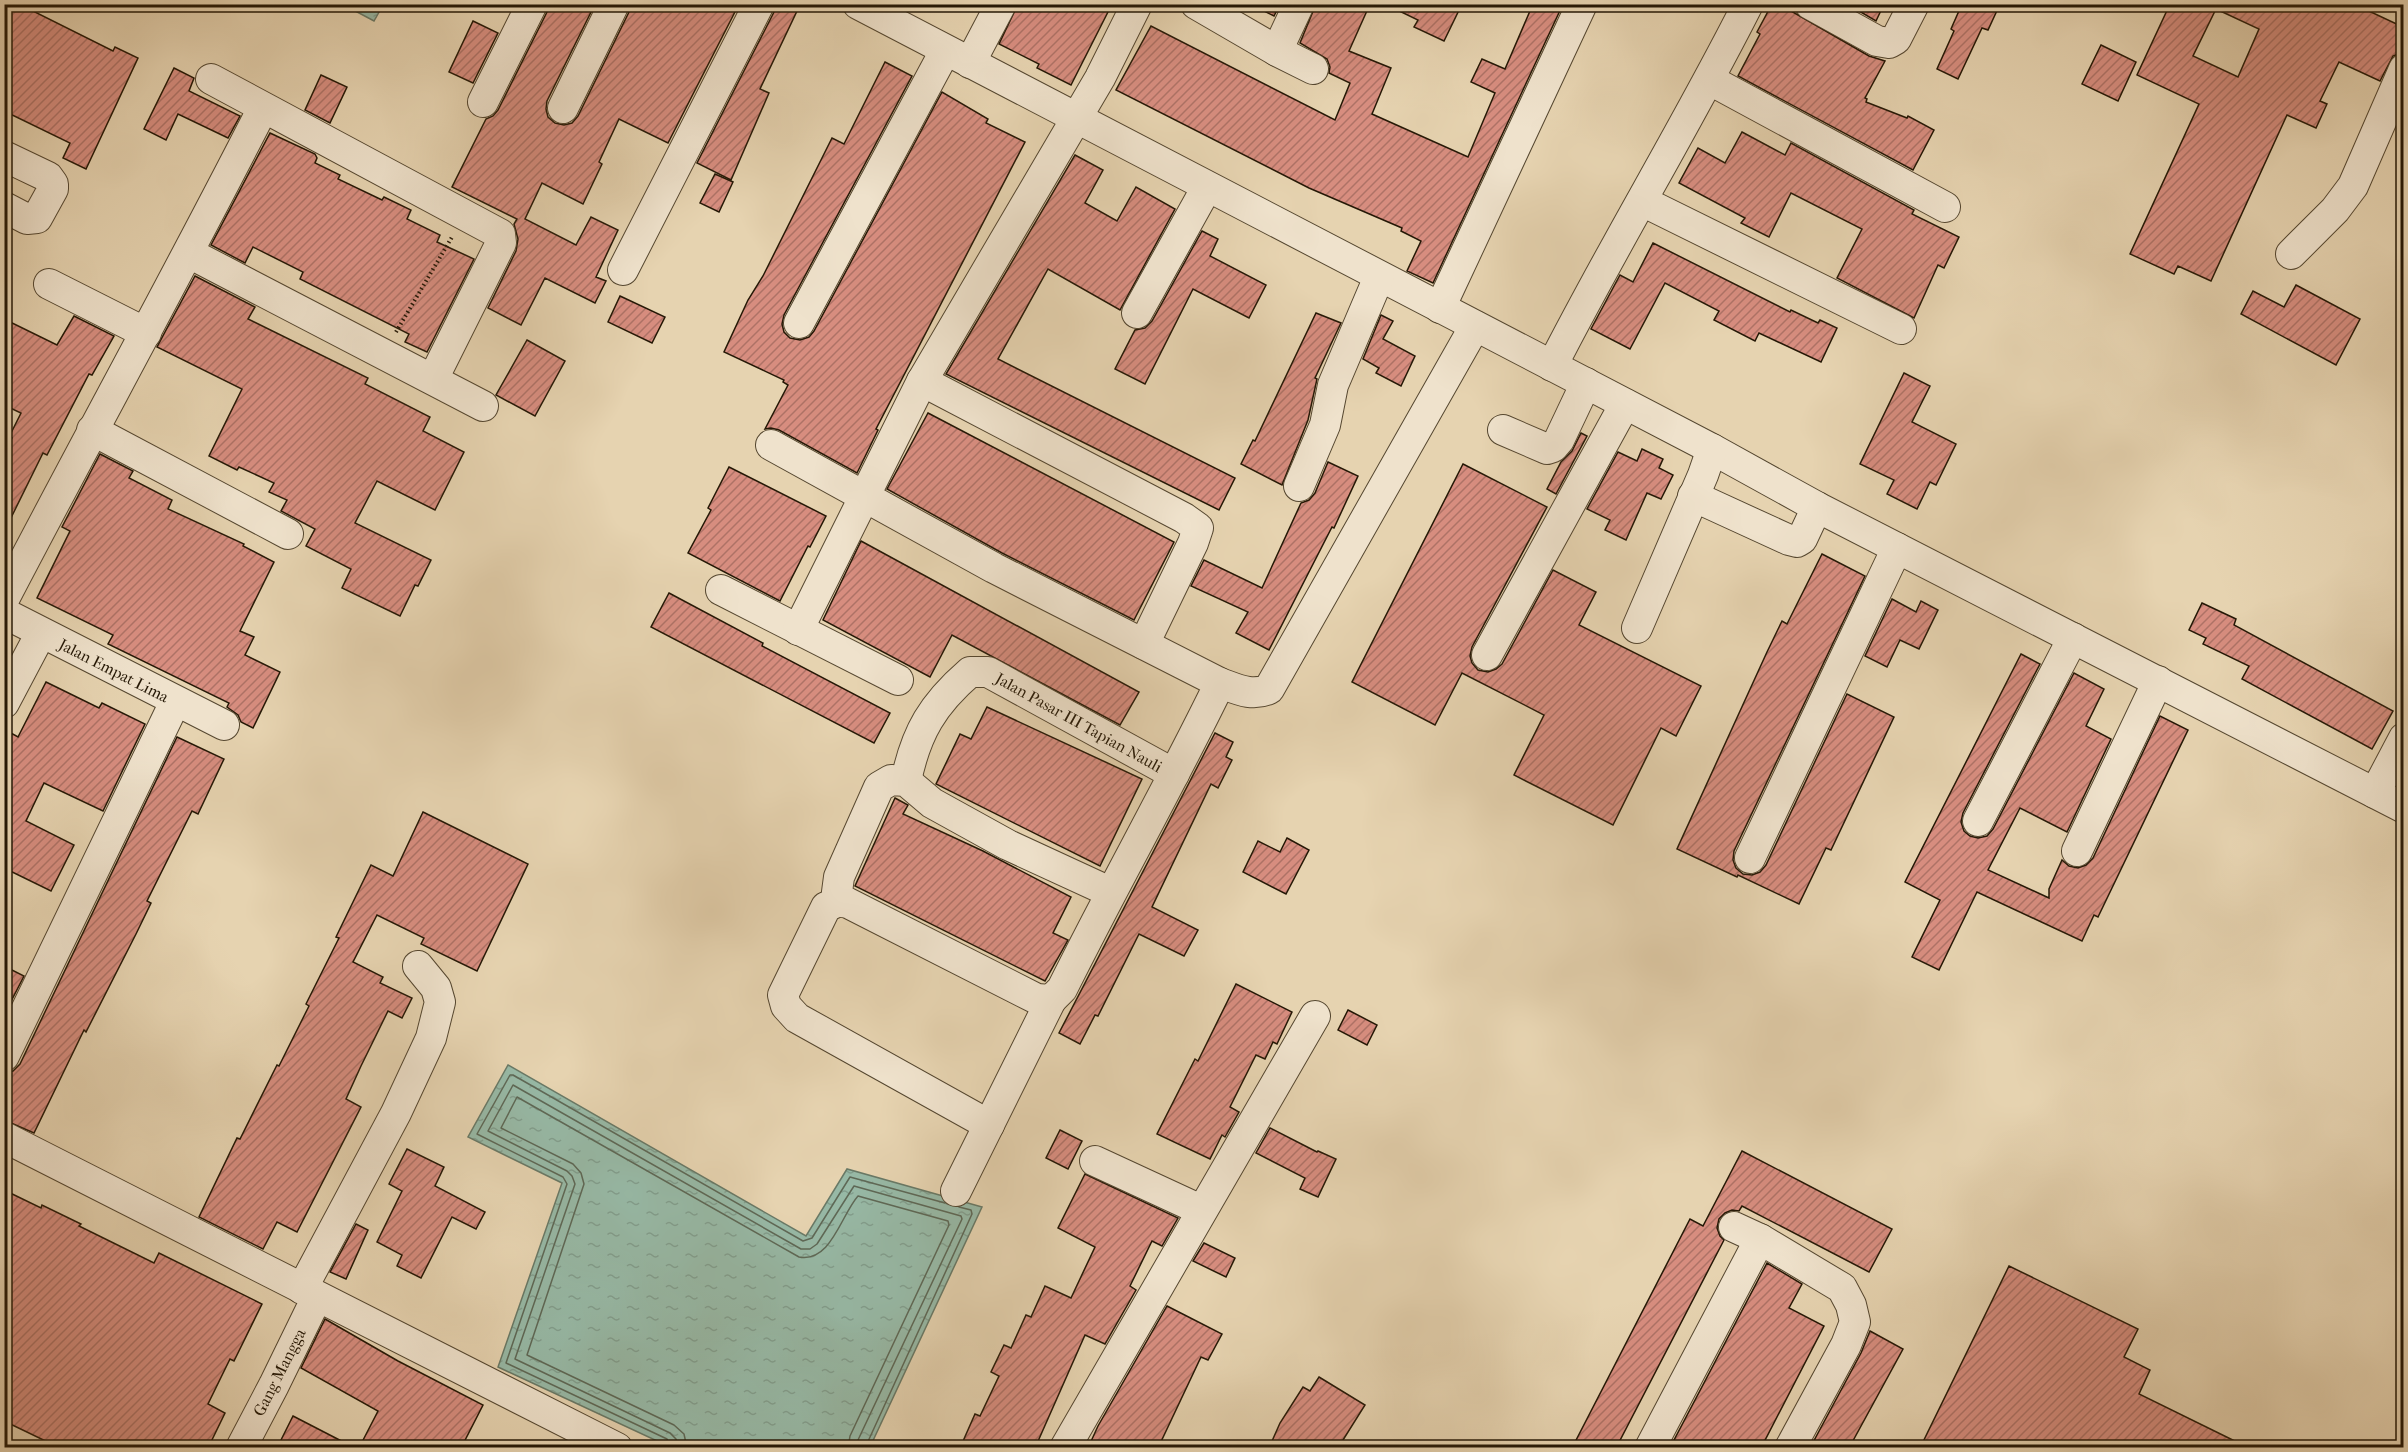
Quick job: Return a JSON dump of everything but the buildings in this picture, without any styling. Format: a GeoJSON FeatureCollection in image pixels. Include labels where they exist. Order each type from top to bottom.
{"type":"FeatureCollection","features":[{"type":"Feature","properties":{"kind":"street"},"geometry":{"type":"LineString","coordinates":[[483,102],[532,4]]}},
{"type":"Feature","properties":{"kind":"street"},"geometry":{"type":"LineString","coordinates":[[563,108],[614,4]]}},
{"type":"Feature","properties":{"kind":"street"},"geometry":{"type":"LineString","coordinates":[[622,270],[759,4]]}},
{"type":"Feature","properties":{"kind":"street"},"geometry":{"type":"LineString","coordinates":[[858,4],[1712,449],[1817,507],[2403,808]]}},
{"type":"Feature","properties":{"kind":"street"},"geometry":{"type":"LineString","coordinates":[[799,323],[957,57],[1001,4]]}},
{"type":"Feature","properties":{"kind":"street"},"geometry":{"type":"LineString","coordinates":[[798,630],[922,381],[1100,78],[1137,4]]}},
{"type":"Feature","properties":{"kind":"street"},"geometry":{"type":"LineString","coordinates":[[1196,4],[1276,51],[1313,69]]}},
{"type":"Feature","properties":{"kind":"street"},"geometry":{"type":"LineString","coordinates":[[1276,51],[1299,4]]}},
{"type":"Feature","properties":{"kind":"street"},"geometry":{"type":"LineString","coordinates":[[1440,308],[1582,4]]}},
{"type":"Feature","properties":{"kind":"street"},"geometry":{"type":"LineString","coordinates":[[1552,366],[1577,317],[1710,80],[1748,4]]}},
{"type":"Feature","properties":{"kind":"street"},"geometry":{"type":"LineString","coordinates":[[1810,4],[1878,41],[1889,43],[1896,39],[1914,4]]}},
{"type":"Feature","properties":{"kind":"street"},"geometry":{"type":"LineString","coordinates":[[2291,254],[2335,210],[2353,186],[2403,69]]}},
{"type":"Feature","properties":{"kind":"street"},"geometry":{"type":"LineString","coordinates":[[211,79],[497,231],[502,239],[501,243],[433,379]]}},
{"type":"Feature","properties":{"kind":"street"},"geometry":{"type":"LineString","coordinates":[[1710,80],[1945,207]]}},
{"type":"Feature","properties":{"kind":"street"},"geometry":{"type":"LineString","coordinates":[[4,599],[92,430],[189,253],[263,108]]}},
{"type":"Feature","properties":{"kind":"street"},"geometry":{"type":"LineString","coordinates":[[4,156],[48,177],[53,184],[53,189],[37,218],[27,219],[4,207]]}},
{"type":"Feature","properties":{"kind":"street"},"geometry":{"type":"LineString","coordinates":[[1137,314],[1207,187]]}},
{"type":"Feature","properties":{"kind":"street"},"geometry":{"type":"LineString","coordinates":[[1642,201],[1900,329]]}},
{"type":"Feature","properties":{"kind":"street"},"geometry":{"type":"LineString","coordinates":[[189,253],[483,406]]}},
{"type":"Feature","properties":{"kind":"street"},"geometry":{"type":"LineString","coordinates":[[1299,486],[1325,425],[1333,385],[1379,277]]}},
{"type":"Feature","properties":{"kind":"street"},"geometry":{"type":"LineString","coordinates":[[49,284],[146,333]]}},
{"type":"Feature","properties":{"kind":"street"},"geometry":{"type":"LineString","coordinates":[[771,445],[994,568],[1220,683],[1248,693],[1260,693],[1269,689],[1475,326]]}},
{"type":"Feature","properties":{"kind":"street"},"geometry":{"type":"LineString","coordinates":[[922,381],[1184,518],[1198,528],[1194,543],[1144,644]]}},
{"type":"Feature","properties":{"kind":"street"},"geometry":{"type":"LineString","coordinates":[[1503,430],[1547,449],[1553,447],[1559,440],[1586,383]]}},
{"type":"Feature","properties":{"kind":"street"},"geometry":{"type":"LineString","coordinates":[[1487,655],[1625,404]]}},
{"type":"Feature","properties":{"kind":"street"},"geometry":{"type":"LineString","coordinates":[[92,430],[288,534]]}},
{"type":"Feature","properties":{"kind":"street"},"geometry":{"type":"LineString","coordinates":[[1637,628],[1712,449]]}},
{"type":"Feature","properties":{"kind":"street"},"geometry":{"type":"LineString","coordinates":[[1693,496],[1797,542],[1802,539],[1817,507]]}},
{"type":"Feature","properties":{"kind":"street"},"geometry":{"type":"LineString","coordinates":[[1750,858],[1897,548]]}},
{"type":"Feature","properties":{"kind":"street"},"geometry":{"type":"LineString","coordinates":[[721,590],[898,680]]}},
{"type":"Feature","properties":{"kind":"street","name":"Jalan Empat Lima"},"geometry":{"type":"LineString","coordinates":[[4,613],[224,725]]}},
{"type":"Feature","properties":{"kind":"street"},"geometry":{"type":"LineString","coordinates":[[4,703],[41,633]]}},
{"type":"Feature","properties":{"kind":"street"},"geometry":{"type":"LineString","coordinates":[[1978,821],[2073,638]]}},
{"type":"Feature","properties":{"kind":"street","name":"Jalan Pasar III Tapian Nauli"},"geometry":{"type":"LineString","coordinates":[[906,781],[916,742],[938,703],[970,672],[988,672],[1174,774]]}},
{"type":"Feature","properties":{"kind":"street"},"geometry":{"type":"LineString","coordinates":[[2077,851],[2158,681]]}},
{"type":"Feature","properties":{"kind":"street"},"geometry":{"type":"LineString","coordinates":[[956,1191],[1051,1000],[1062,989],[1110,892],[1220,683]]}},
{"type":"Feature","properties":{"kind":"street"},"geometry":{"type":"LineString","coordinates":[[4,1056],[175,702]]}},
{"type":"Feature","properties":{"kind":"street"},"geometry":{"type":"LineString","coordinates":[[2374,793],[2403,738]]}},
{"type":"Feature","properties":{"kind":"street"},"geometry":{"type":"LineString","coordinates":[[839,901],[837,892],[839,877],[879,787],[891,780],[906,781],[932,803],[998,839],[1110,892]]}},
{"type":"Feature","properties":{"kind":"street"},"geometry":{"type":"LineString","coordinates":[[839,901],[1037,999],[1051,1000]]}},
{"type":"Feature","properties":{"kind":"street"},"geometry":{"type":"LineString","coordinates":[[839,901],[826,907],[783,995],[786,1006],[796,1018],[989,1125]]}},
{"type":"Feature","properties":{"kind":"street","name":"Gang Mangga"},"geometry":{"type":"LineString","coordinates":[[241,1448],[279,1376],[310,1293],[431,1038],[440,1002],[436,988],[418,966]]}},
{"type":"Feature","properties":{"kind":"street"},"geometry":{"type":"LineString","coordinates":[[1065,1448],[1315,1016]]}},
{"type":"Feature","properties":{"kind":"street"},"geometry":{"type":"LineString","coordinates":[[4,1137],[617,1448]]}},
{"type":"Feature","properties":{"kind":"street"},"geometry":{"type":"LineString","coordinates":[[1095,1161],[1202,1210]]}},
{"type":"Feature","properties":{"kind":"street"},"geometry":{"type":"LineString","coordinates":[[1650,1448],[1747,1233],[1842,1288],[1851,1305],[1855,1322],[1846,1345],[1790,1448]]}},
{"type":"Feature","properties":{"kind":"path"},"geometry":{"type":"LineString","coordinates":[[383,353],[465,214]]}},
{"type":"Feature","properties":{"kind":"water"},"geometry":{"type":"Polygon","coordinates":[[[344,5],[383,5],[374,21],[344,5]]]}},
{"type":"Feature","properties":{"kind":"water"},"geometry":{"type":"Polygon","coordinates":[[[508,1065],[806,1236],[847,1169],[982,1207],[870,1447],[670,1447],[498,1367],[562,1183],[468,1137],[508,1065]]]}}]}
